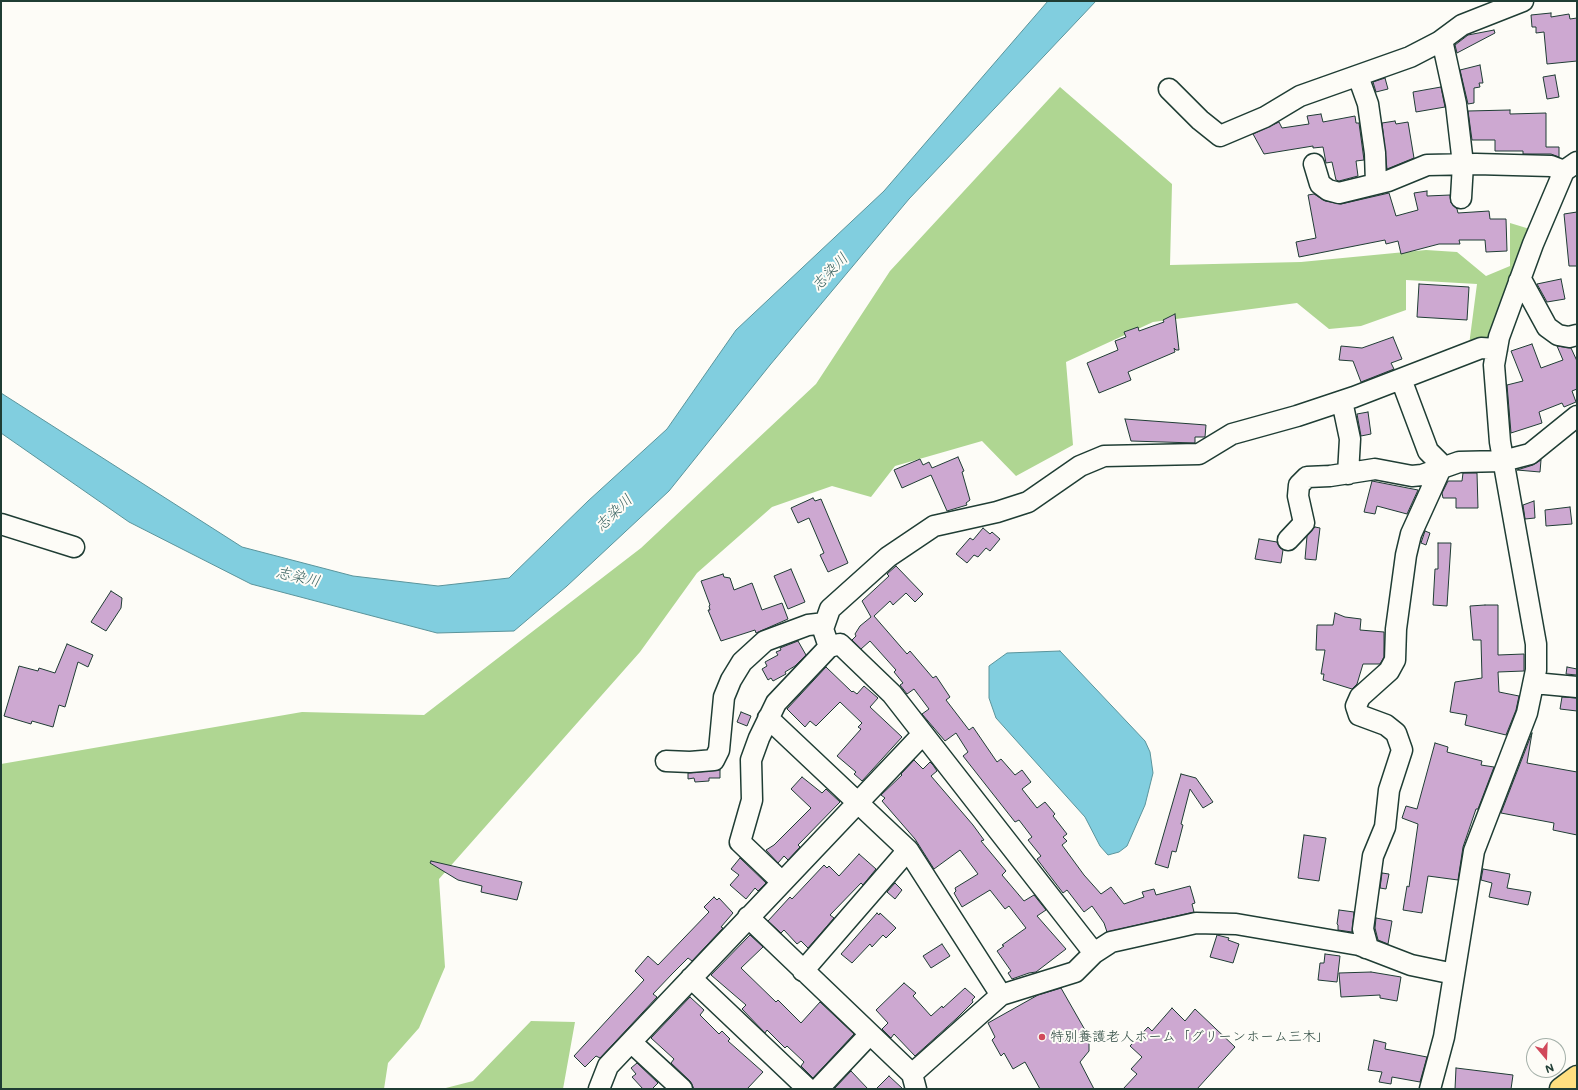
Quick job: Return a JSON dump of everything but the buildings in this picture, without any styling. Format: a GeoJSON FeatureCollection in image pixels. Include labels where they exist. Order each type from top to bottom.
{"type":"FeatureCollection","features":[{"type":"Feature","properties":{"kind":"main road"},"geometry":{"type":"LineString","coordinates":[[1560,1089],[1577,1077]]}},
{"type":"Feature","properties":{"kind":"street"},"geometry":{"type":"LineString","coordinates":[[1170,88],[1200,120],[1220,136],[1265,117],[1300,96],[1410,57],[1442,40],[1462,25],[1523,1]]}},
{"type":"Feature","properties":{"kind":"street"},"geometry":{"type":"LineString","coordinates":[[1442,40],[1456,104],[1463,164],[1461,198]]}},
{"type":"Feature","properties":{"kind":"street"},"geometry":{"type":"LineString","coordinates":[[1358,76],[1368,104],[1375,154],[1376,184]]}},
{"type":"Feature","properties":{"kind":"street"},"geometry":{"type":"LineString","coordinates":[[1314,164],[1320,184],[1328,190],[1339,193],[1388,181],[1427,165],[1463,164],[1570,167],[1519,281],[1499,337],[1494,366],[1496,413],[1503,461],[1536,644],[1536,670],[1527,713],[1474,851],[1444,1037],[1430,1089]]}},
{"type":"Feature","properties":{"kind":"street"},"geometry":{"type":"LineString","coordinates":[[1519,281],[1522,283],[1547,327],[1558,335],[1569,337],[1577,335]]}},
{"type":"Feature","properties":{"kind":"street"},"geometry":{"type":"LineString","coordinates":[[829,647],[823,629],[830,609],[888,557],[934,526],[997,512],[1028,502],[1080,466],[1104,456],[1199,454],[1232,434],[1342,401],[1481,348],[1497,349]]}},
{"type":"Feature","properties":{"kind":"street"},"geometry":{"type":"LineString","coordinates":[[1366,948],[1367,944],[1363,929],[1372,856],[1385,827],[1390,790],[1402,750],[1396,733],[1386,726],[1359,715],[1356,706],[1360,697],[1389,671],[1395,660],[1397,621],[1406,555],[1411,534],[1441,468],[1440,463],[1428,451],[1401,379]]}},
{"type":"Feature","properties":{"kind":"street"},"geometry":{"type":"LineString","coordinates":[[1342,401],[1350,439],[1348,474]]}},
{"type":"Feature","properties":{"kind":"street"},"geometry":{"type":"LineString","coordinates":[[1288,540],[1304,523],[1298,496],[1299,486],[1307,477],[1348,474],[1375,469],[1412,476],[1422,475],[1458,462],[1503,461],[1530,454],[1577,416]]}},
{"type":"Feature","properties":{"kind":"street"},"geometry":{"type":"LineString","coordinates":[[1,524],[74,547]]}},
{"type":"Feature","properties":{"kind":"street"},"geometry":{"type":"LineString","coordinates":[[666,761],[690,762],[714,760],[719,750],[724,697],[730,680],[742,662],[765,641],[808,625],[825,623]]}},
{"type":"Feature","properties":{"kind":"street"},"geometry":{"type":"LineString","coordinates":[[782,882],[740,842],[752,800],[751,760],[768,718],[776,703],[829,647],[840,644],[892,694],[1094,953]]}},
{"type":"Feature","properties":{"kind":"street"},"geometry":{"type":"LineString","coordinates":[[1534,683],[1577,687]]}},
{"type":"Feature","properties":{"kind":"street"},"geometry":{"type":"LineString","coordinates":[[768,718],[908,850],[1001,995]]}},
{"type":"Feature","properties":{"kind":"street"},"geometry":{"type":"LineString","coordinates":[[599,1089],[608,1066],[923,734]]}},
{"type":"Feature","properties":{"kind":"street"},"geometry":{"type":"LineString","coordinates":[[803,971],[908,850]]}},
{"type":"Feature","properties":{"kind":"street"},"geometry":{"type":"LineString","coordinates":[[748,917],[870,1034],[914,1081],[1001,995],[1075,972],[1094,953],[1111,942],[1196,923],[1236,924],[1359,945],[1411,965],[1454,974]]}},
{"type":"Feature","properties":{"kind":"street"},"geometry":{"type":"LineString","coordinates":[[691,978],[808,1089]]}},
{"type":"Feature","properties":{"kind":"street"},"geometry":{"type":"LineString","coordinates":[[818,1089],[870,1034]]}},
{"type":"Feature","properties":{"kind":"street"},"geometry":{"type":"LineString","coordinates":[[631,1042],[682,1089]]}},
{"type":"Feature","properties":{"kind":"green space"},"geometry":{"type":"Polygon","coordinates":[[[1060,87],[1172,184],[1170,265],[1301,262],[1426,250],[1457,252],[1486,276],[1510,266],[1510,223],[1533,230],[1490,341],[1469,345],[1477,284],[1406,280],[1406,310],[1361,326],[1329,329],[1297,303],[1153,322],[1066,362],[1073,445],[1016,476],[982,441],[895,466],[871,497],[832,486],[772,507],[697,573],[640,652],[439,879],[445,967],[419,1028],[388,1063],[384,1089],[1,1089],[1,764],[302,712],[424,715],[641,548],[816,384],[890,271],[1060,87]]]}},
{"type":"Feature","properties":{"kind":"green space"},"geometry":{"type":"Polygon","coordinates":[[[531,1021],[575,1022],[563,1089],[442,1089],[473,1081],[531,1021]]]}},
{"type":"Feature","properties":{"kind":"water","name":"志染川"},"geometry":{"type":"Polygon","coordinates":[[[1048,1],[1096,1],[909,199],[770,365],[669,491],[567,586],[514,631],[437,633],[251,584],[129,522],[1,433],[1,393],[242,547],[353,576],[438,586],[509,578],[588,501],[667,429],[736,330],[884,191],[1048,1]]]}},
{"type":"Feature","properties":{"kind":"water"},"geometry":{"type":"Polygon","coordinates":[[[1060,651],[1145,741],[1150,752],[1153,773],[1145,805],[1127,846],[1119,852],[1108,855],[1100,846],[1085,817],[996,718],[989,698],[989,666],[1007,653],[1060,651]]]}},
{"type":"Feature","properties":{"kind":"place","name":"特別養護老人ホーム「グリーンホーム三木」"},"geometry":{"type":"Point","coordinates":[1042,1037]}}]}
